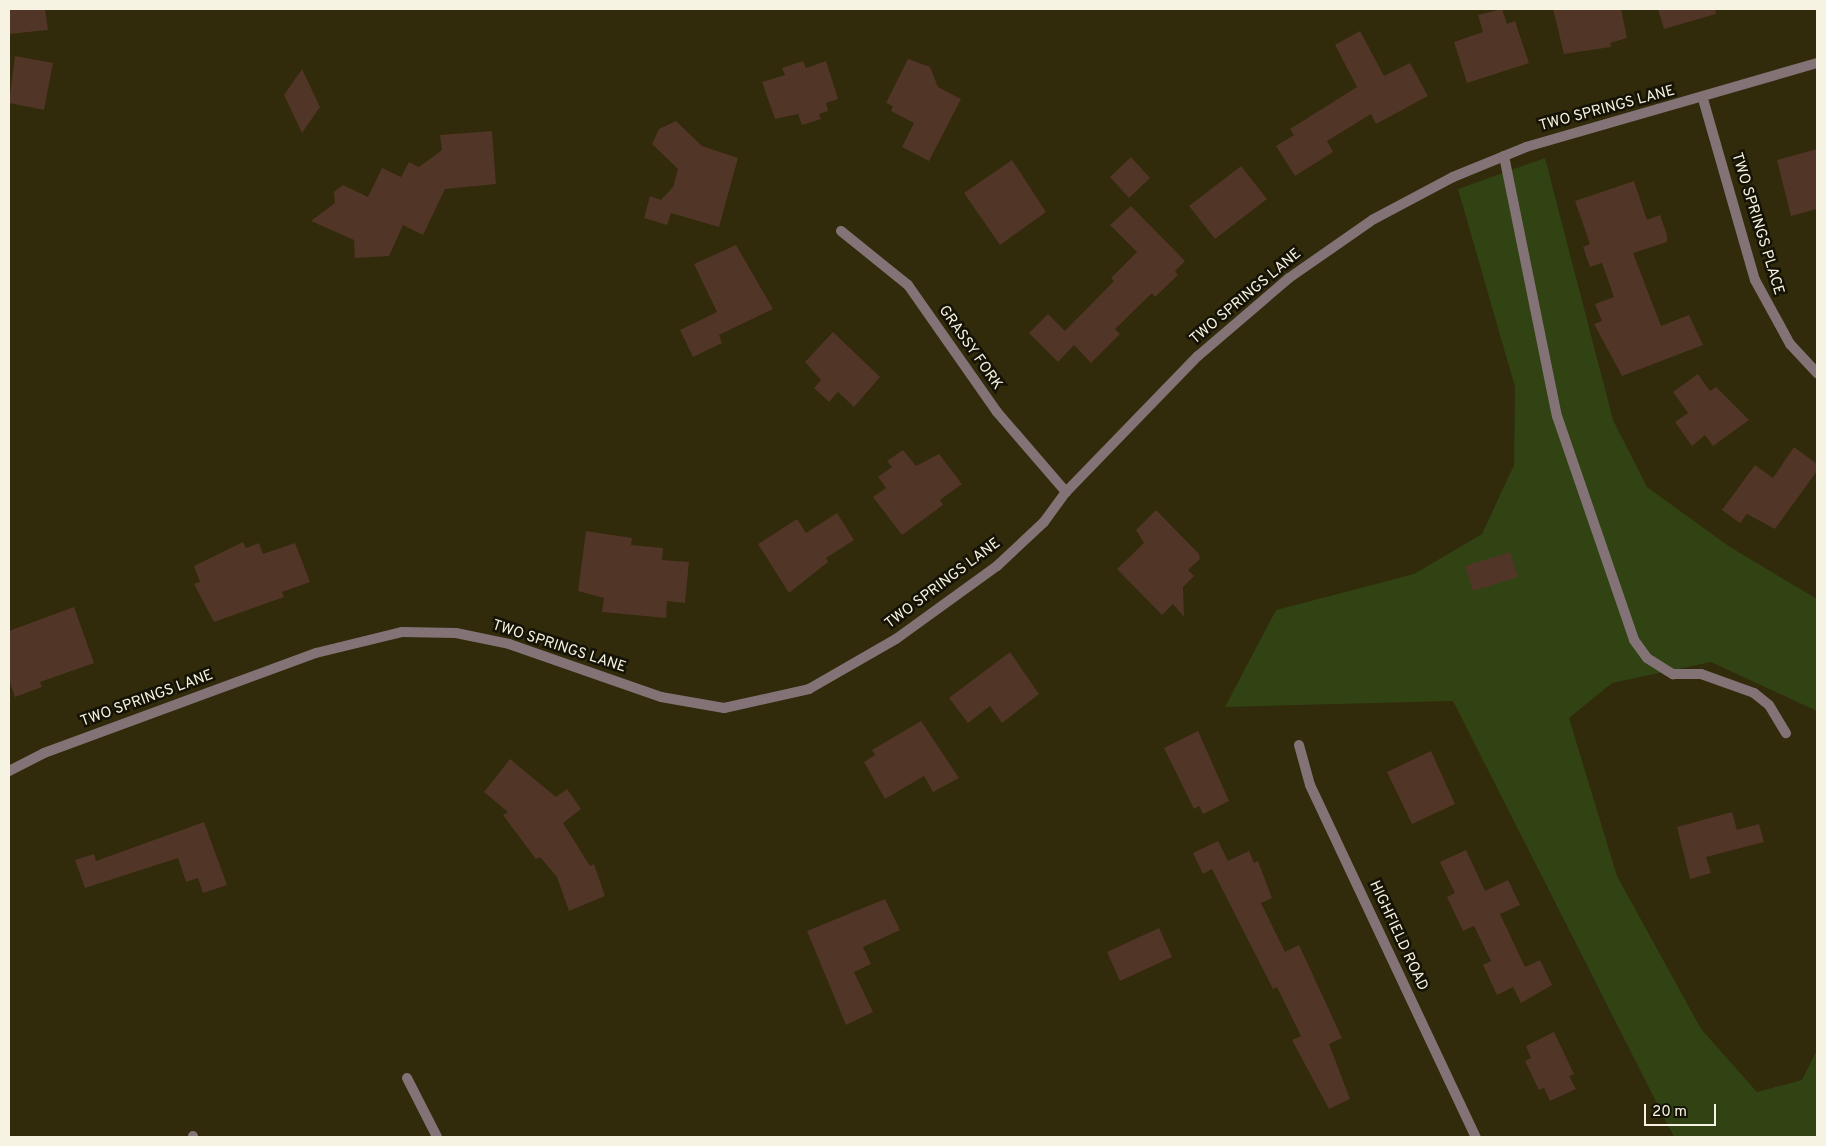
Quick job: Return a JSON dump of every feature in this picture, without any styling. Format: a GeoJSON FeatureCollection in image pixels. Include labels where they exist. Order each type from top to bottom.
{"type":"FeatureCollection","features":[{"type":"Feature","properties":{"kind":"street","name":"TWO SPRINGS LANE"},"geometry":{"type":"LineString","coordinates":[[9,771],[44,753],[316,653],[402,632],[456,634],[509,644],[661,697],[724,708],[782,699],[809,689],[888,644],[997,566],[1044,522],[1066,492],[1198,356],[1289,278],[1374,219],[1504,156],[1578,130],[1703,99],[1817,64]]}},
{"type":"Feature","properties":{"kind":"street","name":"TWO SPRINGS PLACE"},"geometry":{"type":"LineString","coordinates":[[1703,99],[1755,280],[1790,344],[1817,373]]}},
{"type":"Feature","properties":{"kind":"street"},"geometry":{"type":"LineString","coordinates":[[1504,156],[1557,416],[1634,640],[1647,658],[1673,674],[1701,674],[1754,693],[1769,705],[1786,733]]}},
{"type":"Feature","properties":{"kind":"street","name":"GRASSY FORK"},"geometry":{"type":"LineString","coordinates":[[841,230],[908,285],[997,412],[1066,492]]}},
{"type":"Feature","properties":{"kind":"street","name":"HIGHFIELD ROAD"},"geometry":{"type":"LineString","coordinates":[[1299,746],[1310,785],[1476,1137]]}},
{"type":"Feature","properties":{"kind":"street"},"geometry":{"type":"LineString","coordinates":[[407,1078],[436,1137]]}},
{"type":"Feature","properties":{"kind":"green space"},"geometry":{"type":"Polygon","coordinates":[[[1545,158],[1613,420],[1647,487],[1730,547],[1817,599],[1817,711],[1711,662],[1612,683],[1569,718],[1617,876],[1701,1029],[1757,1092],[1802,1080],[1817,1050],[1817,1137],[1674,1137],[1453,701],[1225,707],[1276,610],[1414,574],[1482,534],[1514,465],[1515,387],[1458,189],[1545,158]]]}},
{"type":"Feature","properties":{"kind":"building"},"geometry":{"type":"Polygon","coordinates":[[[9,9],[45,9],[48,30],[9,34],[9,9]]]}},
{"type":"Feature","properties":{"kind":"building"},"geometry":{"type":"Polygon","coordinates":[[[1502,9],[1507,24],[1515,21],[1529,63],[1467,83],[1454,42],[1483,32],[1478,15],[1502,9]]]}},
{"type":"Feature","properties":{"kind":"building"},"geometry":{"type":"Polygon","coordinates":[[[1553,9],[1621,9],[1627,38],[1610,43],[1611,47],[1564,54],[1553,9]]]}},
{"type":"Feature","properties":{"kind":"building"},"geometry":{"type":"Polygon","coordinates":[[[1658,9],[1715,9],[1716,14],[1664,29],[1658,9]]]}},
{"type":"Feature","properties":{"kind":"building"},"geometry":{"type":"Polygon","coordinates":[[[1360,31],[1384,76],[1410,63],[1428,96],[1376,124],[1371,114],[1327,141],[1333,152],[1295,176],[1276,146],[1294,135],[1290,129],[1357,87],[1335,45],[1360,31]]]}},
{"type":"Feature","properties":{"kind":"building"},"geometry":{"type":"Polygon","coordinates":[[[15,56],[53,63],[44,110],[9,103],[15,56]]]}},
{"type":"Feature","properties":{"kind":"building"},"geometry":{"type":"Polygon","coordinates":[[[908,59],[930,67],[938,87],[961,99],[929,161],[902,147],[914,123],[891,111],[893,106],[886,103],[908,59]]]}},
{"type":"Feature","properties":{"kind":"building"},"geometry":{"type":"Polygon","coordinates":[[[803,61],[806,68],[826,61],[838,99],[826,103],[828,111],[819,114],[821,119],[802,125],[798,114],[775,119],[762,82],[785,75],[782,68],[803,61]]]}},
{"type":"Feature","properties":{"kind":"building"},"geometry":{"type":"Polygon","coordinates":[[[302,69],[320,107],[302,133],[284,95],[302,69]]]}},
{"type":"Feature","properties":{"kind":"building"},"geometry":{"type":"Polygon","coordinates":[[[676,121],[702,146],[738,158],[719,227],[671,213],[667,225],[644,218],[650,196],[661,200],[673,187],[678,169],[652,144],[659,129],[676,121]]]}},
{"type":"Feature","properties":{"kind":"building"},"geometry":{"type":"Polygon","coordinates":[[[492,131],[496,184],[445,189],[423,235],[403,225],[389,256],[355,258],[354,240],[311,221],[335,203],[334,192],[343,185],[368,197],[382,168],[401,177],[409,162],[419,167],[442,150],[440,135],[492,131]]]}},
{"type":"Feature","properties":{"kind":"building"},"geometry":{"type":"Polygon","coordinates":[[[1817,149],[1817,209],[1791,216],[1777,160],[1817,149]]]}},
{"type":"Feature","properties":{"kind":"building"},"geometry":{"type":"Polygon","coordinates":[[[1131,157],[1150,178],[1129,198],[1110,177],[1131,157]]]}},
{"type":"Feature","properties":{"kind":"building"},"geometry":{"type":"Polygon","coordinates":[[[1012,160],[1046,212],[1000,245],[964,193],[1012,160]]]}},
{"type":"Feature","properties":{"kind":"building"},"geometry":{"type":"Polygon","coordinates":[[[1241,166],[1267,199],[1215,239],[1189,206],[1241,166]]]}},
{"type":"Feature","properties":{"kind":"building"},"geometry":{"type":"Polygon","coordinates":[[[1634,181],[1647,220],[1660,215],[1667,235],[1667,242],[1633,253],[1661,326],[1689,315],[1703,345],[1622,376],[1594,324],[1602,321],[1595,304],[1614,297],[1602,263],[1590,267],[1583,247],[1590,244],[1575,201],[1634,181]]]}},
{"type":"Feature","properties":{"kind":"building"},"geometry":{"type":"Polygon","coordinates":[[[1131,206],[1185,261],[1175,271],[1178,275],[1155,297],[1152,293],[1115,329],[1120,334],[1091,363],[1074,345],[1058,362],[1029,333],[1048,314],[1065,331],[1114,281],[1111,278],[1137,252],[1110,225],[1131,206]]]}},
{"type":"Feature","properties":{"kind":"building"},"geometry":{"type":"Polygon","coordinates":[[[736,245],[773,309],[719,335],[722,343],[693,357],[680,330],[717,312],[694,264],[736,245]]]}},
{"type":"Feature","properties":{"kind":"building"},"geometry":{"type":"Polygon","coordinates":[[[833,332],[880,377],[854,407],[838,392],[829,402],[814,388],[821,380],[805,362],[833,332]]]}},
{"type":"Feature","properties":{"kind":"building"},"geometry":{"type":"Polygon","coordinates":[[[1698,374],[1710,391],[1716,387],[1749,420],[1713,446],[1705,435],[1692,446],[1675,422],[1688,413],[1673,392],[1698,374]]]}},
{"type":"Feature","properties":{"kind":"building"},"geometry":{"type":"Polygon","coordinates":[[[1794,447],[1817,464],[1817,471],[1775,529],[1747,514],[1740,523],[1722,510],[1755,465],[1773,478],[1794,447]]]}},
{"type":"Feature","properties":{"kind":"building"},"geometry":{"type":"Polygon","coordinates":[[[903,450],[916,466],[939,454],[962,484],[940,500],[943,505],[902,535],[873,497],[886,488],[878,477],[892,467],[887,461],[903,450]]]}},
{"type":"Feature","properties":{"kind":"building"},"geometry":{"type":"Polygon","coordinates":[[[1156,510],[1199,554],[1200,559],[1188,570],[1194,576],[1183,587],[1184,617],[1173,604],[1162,615],[1117,569],[1144,543],[1136,530],[1156,510]]]}},
{"type":"Feature","properties":{"kind":"building"},"geometry":{"type":"Polygon","coordinates":[[[837,513],[854,540],[826,558],[828,562],[789,593],[758,544],[797,519],[806,533],[837,513]]]}},
{"type":"Feature","properties":{"kind":"building"},"geometry":{"type":"Polygon","coordinates":[[[586,531],[632,538],[631,545],[663,548],[662,560],[689,562],[685,603],[667,601],[666,618],[602,612],[604,598],[578,591],[586,531]]]}},
{"type":"Feature","properties":{"kind":"building"},"geometry":{"type":"Polygon","coordinates":[[[243,542],[246,548],[259,543],[263,554],[295,543],[310,582],[282,592],[284,597],[214,622],[194,584],[200,582],[194,566],[243,542]]]}},
{"type":"Feature","properties":{"kind":"building"},"geometry":{"type":"Polygon","coordinates":[[[1510,552],[1518,577],[1473,591],[1465,566],[1510,552]]]}},
{"type":"Feature","properties":{"kind":"building"},"geometry":{"type":"Polygon","coordinates":[[[74,607],[94,663],[40,682],[42,687],[15,697],[9,680],[9,631],[74,607]]]}},
{"type":"Feature","properties":{"kind":"building"},"geometry":{"type":"Polygon","coordinates":[[[1010,652],[1039,694],[1002,723],[990,706],[968,723],[949,698],[1010,652]]]}},
{"type":"Feature","properties":{"kind":"building"},"geometry":{"type":"Polygon","coordinates":[[[921,721],[959,778],[933,792],[924,776],[885,799],[864,762],[875,755],[872,750],[921,721]]]}},
{"type":"Feature","properties":{"kind":"building"},"geometry":{"type":"Polygon","coordinates":[[[1198,731],[1229,801],[1203,814],[1199,806],[1194,809],[1164,748],[1198,731]]]}},
{"type":"Feature","properties":{"kind":"building"},"geometry":{"type":"Polygon","coordinates":[[[1431,751],[1455,804],[1412,824],[1387,772],[1431,751]]]}},
{"type":"Feature","properties":{"kind":"building"},"geometry":{"type":"Polygon","coordinates":[[[510,759],[556,797],[567,789],[581,809],[563,823],[590,866],[594,864],[605,896],[569,911],[557,877],[540,857],[536,859],[503,815],[508,812],[484,792],[510,759]]]}},
{"type":"Feature","properties":{"kind":"building"},"geometry":{"type":"Polygon","coordinates":[[[1732,812],[1737,830],[1759,824],[1764,842],[1706,857],[1711,873],[1690,879],[1677,827],[1732,812]]]}},
{"type":"Feature","properties":{"kind":"building"},"geometry":{"type":"Polygon","coordinates":[[[204,822],[227,885],[203,893],[198,878],[186,882],[178,858],[85,888],[75,860],[94,854],[96,861],[204,822]]]}},
{"type":"Feature","properties":{"kind":"building"},"geometry":{"type":"Polygon","coordinates":[[[1218,841],[1228,861],[1249,851],[1254,863],[1258,861],[1272,898],[1261,903],[1285,952],[1299,945],[1342,1038],[1329,1044],[1350,1099],[1329,1109],[1292,1040],[1301,1036],[1277,987],[1273,989],[1212,869],[1203,874],[1193,853],[1218,841]]]}},
{"type":"Feature","properties":{"kind":"building"},"geometry":{"type":"Polygon","coordinates":[[[1466,850],[1485,891],[1508,880],[1520,905],[1500,914],[1525,967],[1540,960],[1552,985],[1521,1003],[1513,987],[1497,995],[1483,965],[1491,961],[1474,926],[1463,931],[1447,897],[1455,893],[1440,862],[1466,850]]]}},
{"type":"Feature","properties":{"kind":"building"},"geometry":{"type":"Polygon","coordinates":[[[885,899],[900,930],[863,947],[871,964],[854,972],[873,1012],[846,1025],[807,931],[885,899]]]}},
{"type":"Feature","properties":{"kind":"building"},"geometry":{"type":"Polygon","coordinates":[[[1159,928],[1172,957],[1120,981],[1107,952],[1159,928]]]}},
{"type":"Feature","properties":{"kind":"building"},"geometry":{"type":"Polygon","coordinates":[[[1554,1032],[1574,1074],[1569,1076],[1576,1089],[1550,1101],[1544,1088],[1539,1090],[1525,1061],[1531,1058],[1526,1046],[1554,1032]]]}}]}
